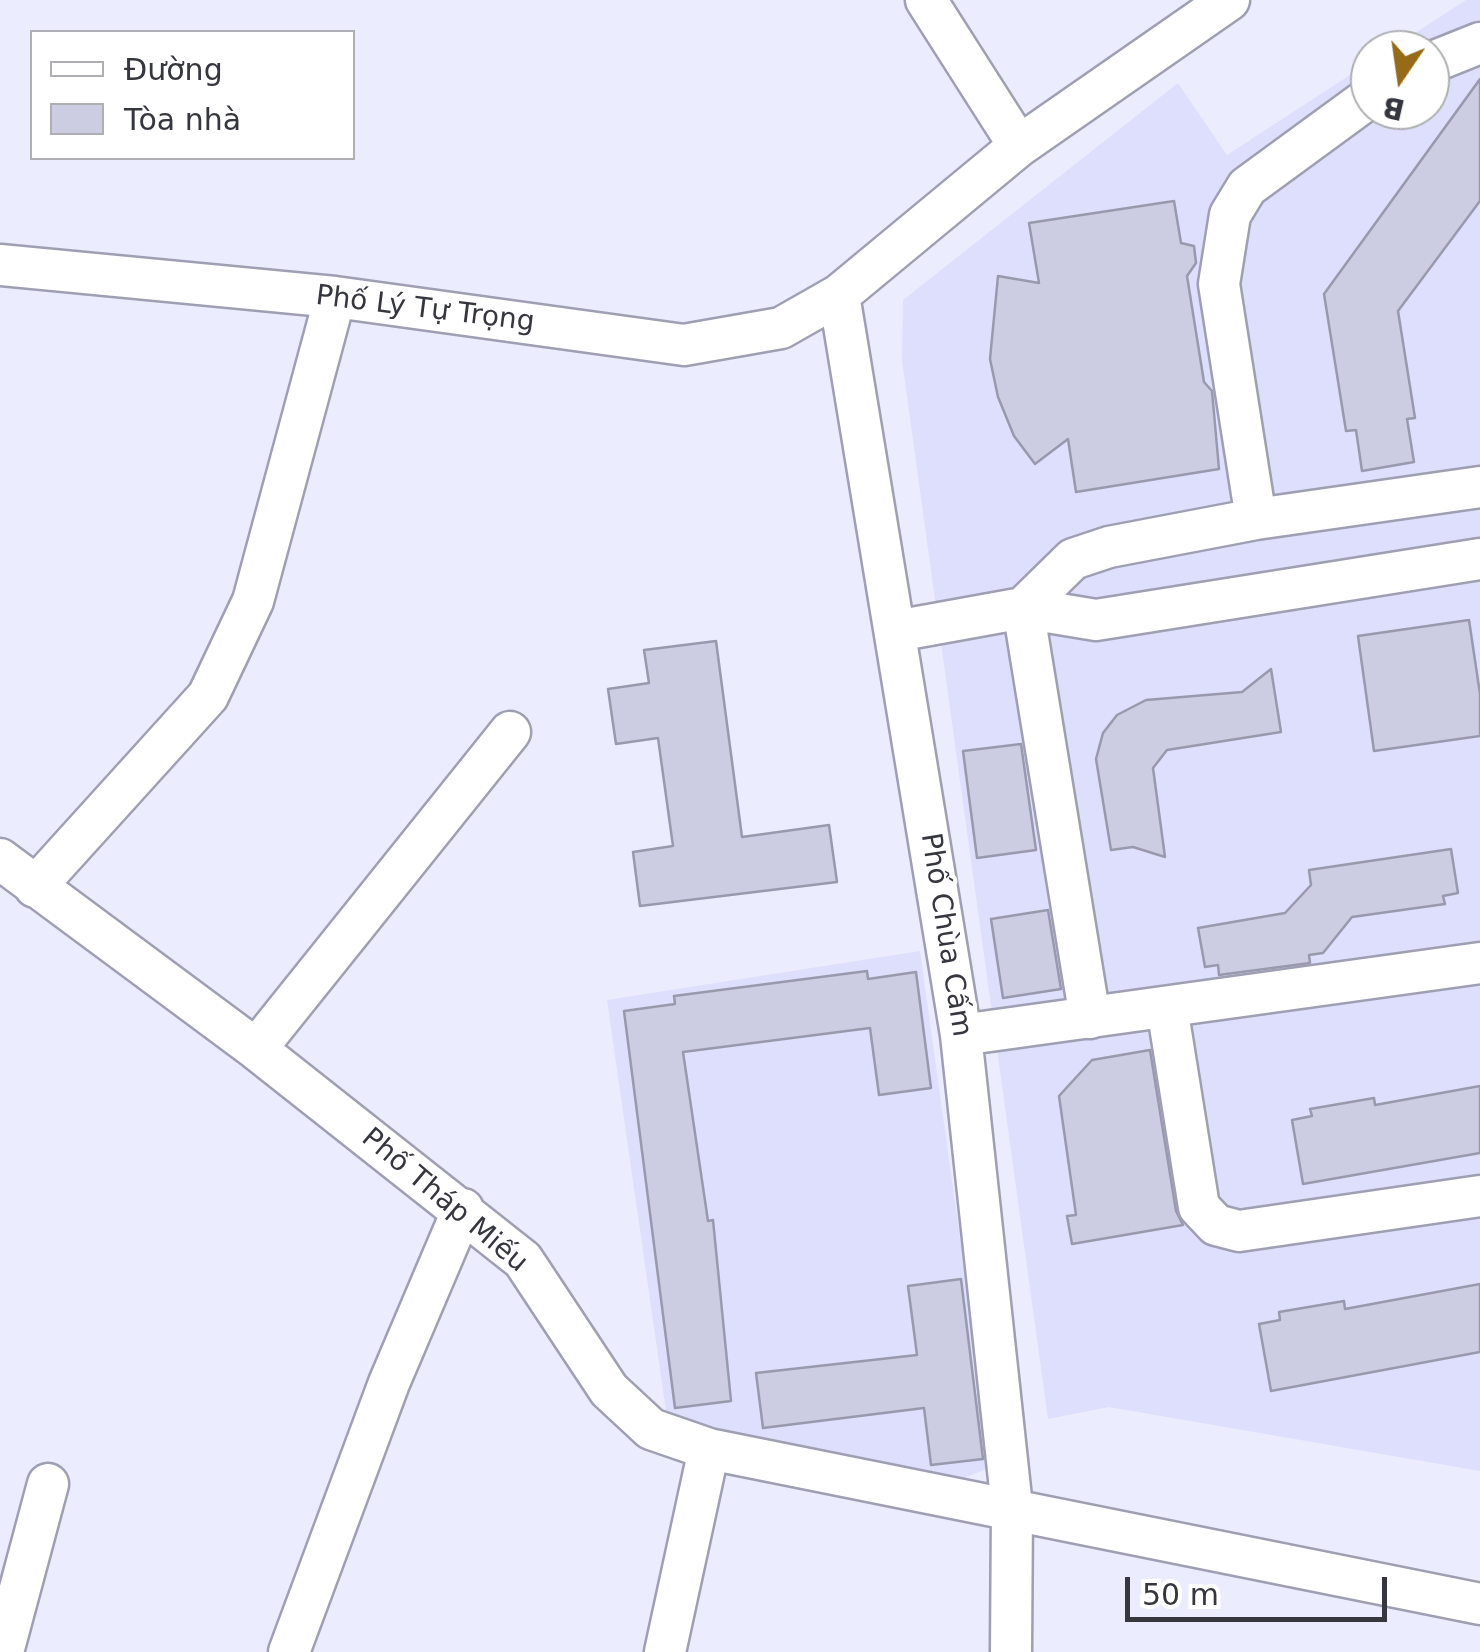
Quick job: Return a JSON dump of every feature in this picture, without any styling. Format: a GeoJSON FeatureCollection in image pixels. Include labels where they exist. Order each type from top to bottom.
{"type":"FeatureCollection","features":[{"type":"Feature","properties":{"kind":"street"},"geometry":{"type":"LineString","coordinates":[[926,0],[1019,146]]}},
{"type":"Feature","properties":{"kind":"street"},"geometry":{"type":"LineString","coordinates":[[839,295],[1019,146],[1229,0]]}},
{"type":"Feature","properties":{"kind":"street"},"geometry":{"type":"LineString","coordinates":[[1450,55],[1480,43]]}},
{"type":"Feature","properties":{"kind":"street"},"geometry":{"type":"LineString","coordinates":[[1256,519],[1219,284],[1230,215],[1247,187],[1350,112]]}},
{"type":"Feature","properties":{"kind":"street","name":"Phố Lý Tự Trọng"},"geometry":{"type":"LineString","coordinates":[[0,265],[335,298],[684,345],[780,328],[839,295]]}},
{"type":"Feature","properties":{"kind":"street","name":"Phố Chùa Cấm"},"geometry":{"type":"LineString","coordinates":[[839,295],[961,1036],[1012,1507],[1011,1652]]}},
{"type":"Feature","properties":{"kind":"street"},"geometry":{"type":"LineString","coordinates":[[35,887],[208,696],[253,600],[335,298]]}},
{"type":"Feature","properties":{"kind":"street"},"geometry":{"type":"LineString","coordinates":[[1023,608],[1073,559],[1109,547],[1256,519],[1480,487]]}},
{"type":"Feature","properties":{"kind":"street"},"geometry":{"type":"LineString","coordinates":[[896,631],[1023,608],[1096,620],[1480,559]]}},
{"type":"Feature","properties":{"kind":"street"},"geometry":{"type":"LineString","coordinates":[[1023,608],[1090,1018]]}},
{"type":"Feature","properties":{"kind":"street"},"geometry":{"type":"LineString","coordinates":[[256,1049],[510,732]]}},
{"type":"Feature","properties":{"kind":"street","name":"Phố Tháp Miếu"},"geometry":{"type":"LineString","coordinates":[[0,859],[256,1049],[523,1260],[609,1390],[651,1428],[709,1448],[1012,1507]]}},
{"type":"Feature","properties":{"kind":"street"},"geometry":{"type":"LineString","coordinates":[[961,1036],[1480,963]]}},
{"type":"Feature","properties":{"kind":"street"},"geometry":{"type":"LineString","coordinates":[[1167,1007],[1199,1208],[1216,1225],[1238,1232],[1480,1196]]}},
{"type":"Feature","properties":{"kind":"street"},"geometry":{"type":"LineString","coordinates":[[290,1652],[388,1383],[463,1209]]}},
{"type":"Feature","properties":{"kind":"street"},"geometry":{"type":"LineString","coordinates":[[664,1652],[709,1448]]}},
{"type":"Feature","properties":{"kind":"street"},"geometry":{"type":"LineString","coordinates":[[3,1652],[48,1484]]}},
{"type":"Feature","properties":{"kind":"street"},"geometry":{"type":"LineString","coordinates":[[1012,1507],[1480,1604]]}},
{"type":"Feature","properties":{"kind":"shaded area"},"geometry":{"type":"Polygon","coordinates":[[[1466,0],[1480,0],[1480,1471],[1109,1407],[1048,1419],[902,360],[903,300],[1178,83],[1227,155],[1350,75],[1350,130],[1450,130],[1450,30],[1420,30],[1466,0]]]}},
{"type":"Feature","properties":{"kind":"shaded area"},"geometry":{"type":"Polygon","coordinates":[[[920,951],[991,1461],[984,1470],[956,1481],[668,1425],[607,1000],[920,951]]]}},
{"type":"Feature","properties":{"kind":"building"},"geometry":{"type":"Polygon","coordinates":[[[1480,79],[1480,201],[1398,311],[1415,418],[1407,419],[1414,462],[1362,471],[1356,430],[1346,431],[1324,294],[1443,130],[1450,130],[1450,120],[1480,79]]]}},
{"type":"Feature","properties":{"kind":"building"},"geometry":{"type":"Polygon","coordinates":[[[1174,201],[1181,243],[1194,246],[1196,263],[1187,276],[1204,382],[1212,391],[1219,469],[1076,492],[1068,439],[1035,464],[1014,436],[998,397],[990,359],[998,276],[1039,283],[1029,223],[1174,201]]]}},
{"type":"Feature","properties":{"kind":"building"},"geometry":{"type":"Polygon","coordinates":[[[1469,620],[1480,694],[1480,736],[1374,751],[1358,636],[1469,620]]]}},
{"type":"Feature","properties":{"kind":"building"},"geometry":{"type":"Polygon","coordinates":[[[716,641],[742,837],[829,825],[837,882],[640,906],[633,852],[673,846],[658,738],[616,744],[608,689],[649,683],[644,650],[716,641]]]}},
{"type":"Feature","properties":{"kind":"building"},"geometry":{"type":"Polygon","coordinates":[[[1271,669],[1281,732],[1167,750],[1153,768],[1165,857],[1133,847],[1111,850],[1096,759],[1103,733],[1117,715],[1146,700],[1242,692],[1271,669]]]}},
{"type":"Feature","properties":{"kind":"building"},"geometry":{"type":"Polygon","coordinates":[[[1021,744],[1036,850],[977,858],[963,751],[1021,744]]]}},
{"type":"Feature","properties":{"kind":"building"},"geometry":{"type":"Polygon","coordinates":[[[1451,849],[1458,893],[1443,896],[1445,904],[1352,917],[1323,953],[1309,955],[1310,963],[1219,975],[1218,965],[1205,967],[1198,928],[1285,913],[1311,885],[1309,870],[1451,849]]]}},
{"type":"Feature","properties":{"kind":"building"},"geometry":{"type":"Polygon","coordinates":[[[1048,910],[1061,989],[1003,998],[991,919],[1048,910]]]}},
{"type":"Feature","properties":{"kind":"building"},"geometry":{"type":"Polygon","coordinates":[[[867,971],[868,979],[916,972],[931,1088],[879,1095],[870,1028],[683,1052],[708,1221],[713,1220],[731,1401],[675,1408],[624,1011],[675,1004],[674,996],[867,971]]]}},
{"type":"Feature","properties":{"kind":"building"},"geometry":{"type":"Polygon","coordinates":[[[1150,1050],[1176,1211],[1183,1225],[1072,1244],[1067,1216],[1076,1215],[1059,1096],[1092,1060],[1150,1050]]]}},
{"type":"Feature","properties":{"kind":"building"},"geometry":{"type":"Polygon","coordinates":[[[1480,1086],[1480,1153],[1303,1184],[1292,1120],[1312,1116],[1310,1109],[1374,1098],[1375,1105],[1480,1086]]]}},
{"type":"Feature","properties":{"kind":"building"},"geometry":{"type":"Polygon","coordinates":[[[961,1279],[983,1459],[931,1465],[924,1408],[763,1428],[756,1373],[917,1355],[908,1286],[961,1279]]]}},
{"type":"Feature","properties":{"kind":"building"},"geometry":{"type":"Polygon","coordinates":[[[1480,1284],[1480,1352],[1271,1391],[1259,1324],[1280,1320],[1279,1312],[1344,1301],[1345,1309],[1480,1284]]]}}]}
